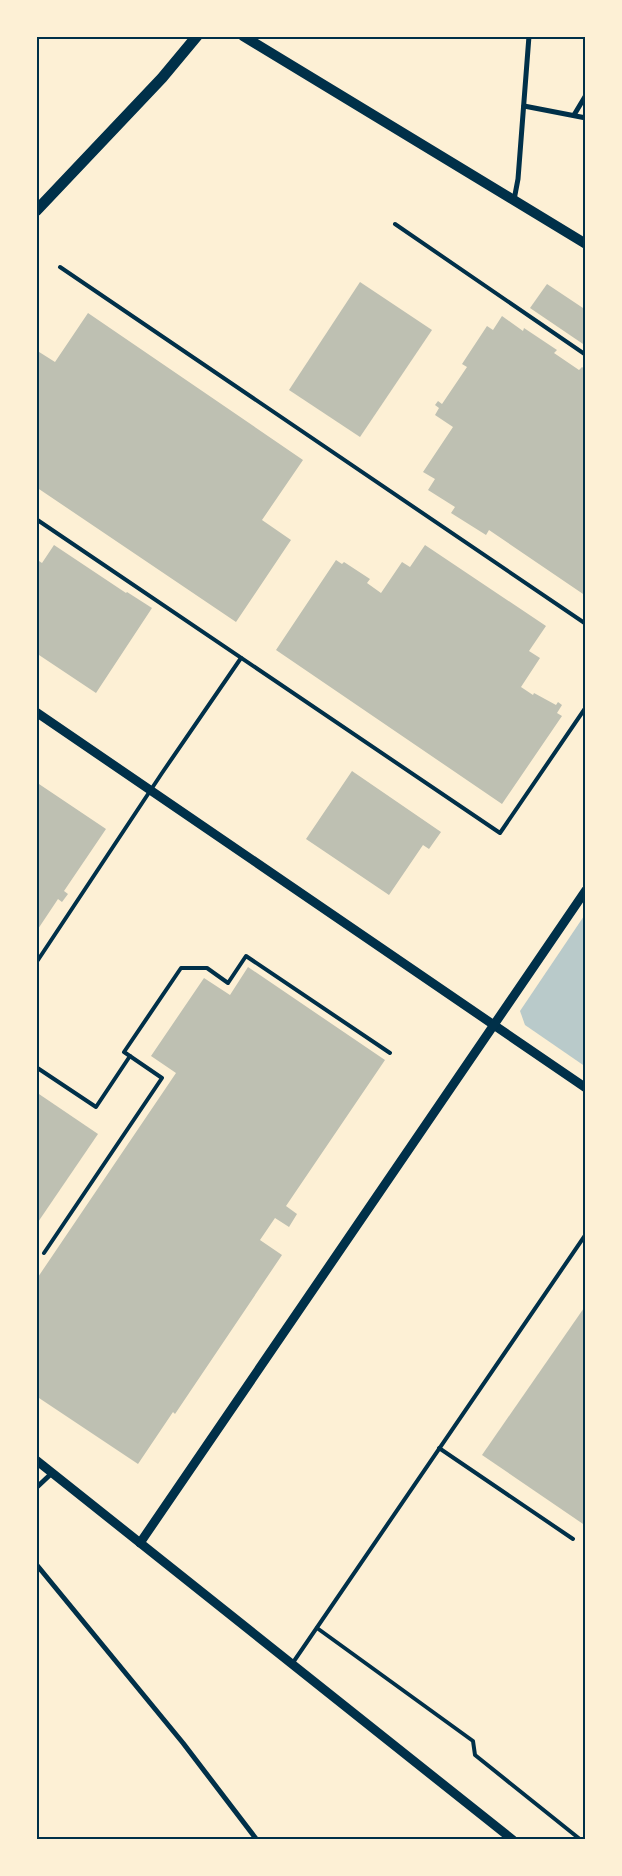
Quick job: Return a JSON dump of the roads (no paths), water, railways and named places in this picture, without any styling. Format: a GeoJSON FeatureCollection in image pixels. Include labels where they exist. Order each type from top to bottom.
{"type":"FeatureCollection","features":[{"type":"Feature","properties":{"kind":"main road"},"geometry":{"type":"LineString","coordinates":[[36,211],[162,78],[197,36]]}},
{"type":"Feature","properties":{"kind":"main road"},"geometry":{"type":"LineString","coordinates":[[243,36],[586,244]]}},
{"type":"Feature","properties":{"kind":"street"},"geometry":{"type":"LineString","coordinates":[[514,200],[518,179],[529,36]]}},
{"type":"Feature","properties":{"kind":"street"},"geometry":{"type":"LineString","coordinates":[[574,115],[586,95]]}},
{"type":"Feature","properties":{"kind":"street"},"geometry":{"type":"LineString","coordinates":[[524,106],[586,118]]}},
{"type":"Feature","properties":{"kind":"street"},"geometry":{"type":"LineString","coordinates":[[36,712],[586,1088]]}},
{"type":"Feature","properties":{"kind":"street"},"geometry":{"type":"LineString","coordinates":[[140,1543],[586,890]]}},
{"type":"Feature","properties":{"kind":"street"},"geometry":{"type":"LineString","coordinates":[[36,1460],[513,1840]]}},
{"type":"Feature","properties":{"kind":"street"},"geometry":{"type":"LineString","coordinates":[[36,1488],[52,1473]]}},
{"type":"Feature","properties":{"kind":"street"},"geometry":{"type":"LineString","coordinates":[[36,1564],[183,1743],[257,1840]]}},
{"type":"Feature","properties":{"kind":"lane"},"geometry":{"type":"LineString","coordinates":[[395,224],[586,355]]}},
{"type":"Feature","properties":{"kind":"lane"},"geometry":{"type":"LineString","coordinates":[[60,268],[586,624]]}},
{"type":"Feature","properties":{"kind":"lane"},"geometry":{"type":"LineString","coordinates":[[36,519],[500,833],[586,707]]}},
{"type":"Feature","properties":{"kind":"lane"},"geometry":{"type":"LineString","coordinates":[[36,963],[241,658]]}},
{"type":"Feature","properties":{"kind":"lane"},"geometry":{"type":"LineString","coordinates":[[44,1254],[162,1078],[124,1052],[181,968],[207,968],[228,983],[246,956],[390,1053]]}},
{"type":"Feature","properties":{"kind":"lane"},"geometry":{"type":"LineString","coordinates":[[36,1067],[96,1107],[130,1056]]}},
{"type":"Feature","properties":{"kind":"lane"},"geometry":{"type":"LineString","coordinates":[[292,1664],[586,1234]]}},
{"type":"Feature","properties":{"kind":"lane"},"geometry":{"type":"LineString","coordinates":[[439,1448],[574,1539]]}},
{"type":"Feature","properties":{"kind":"lane"},"geometry":{"type":"LineString","coordinates":[[317,1628],[473,1741],[475,1755],[581,1840]]}}]}
